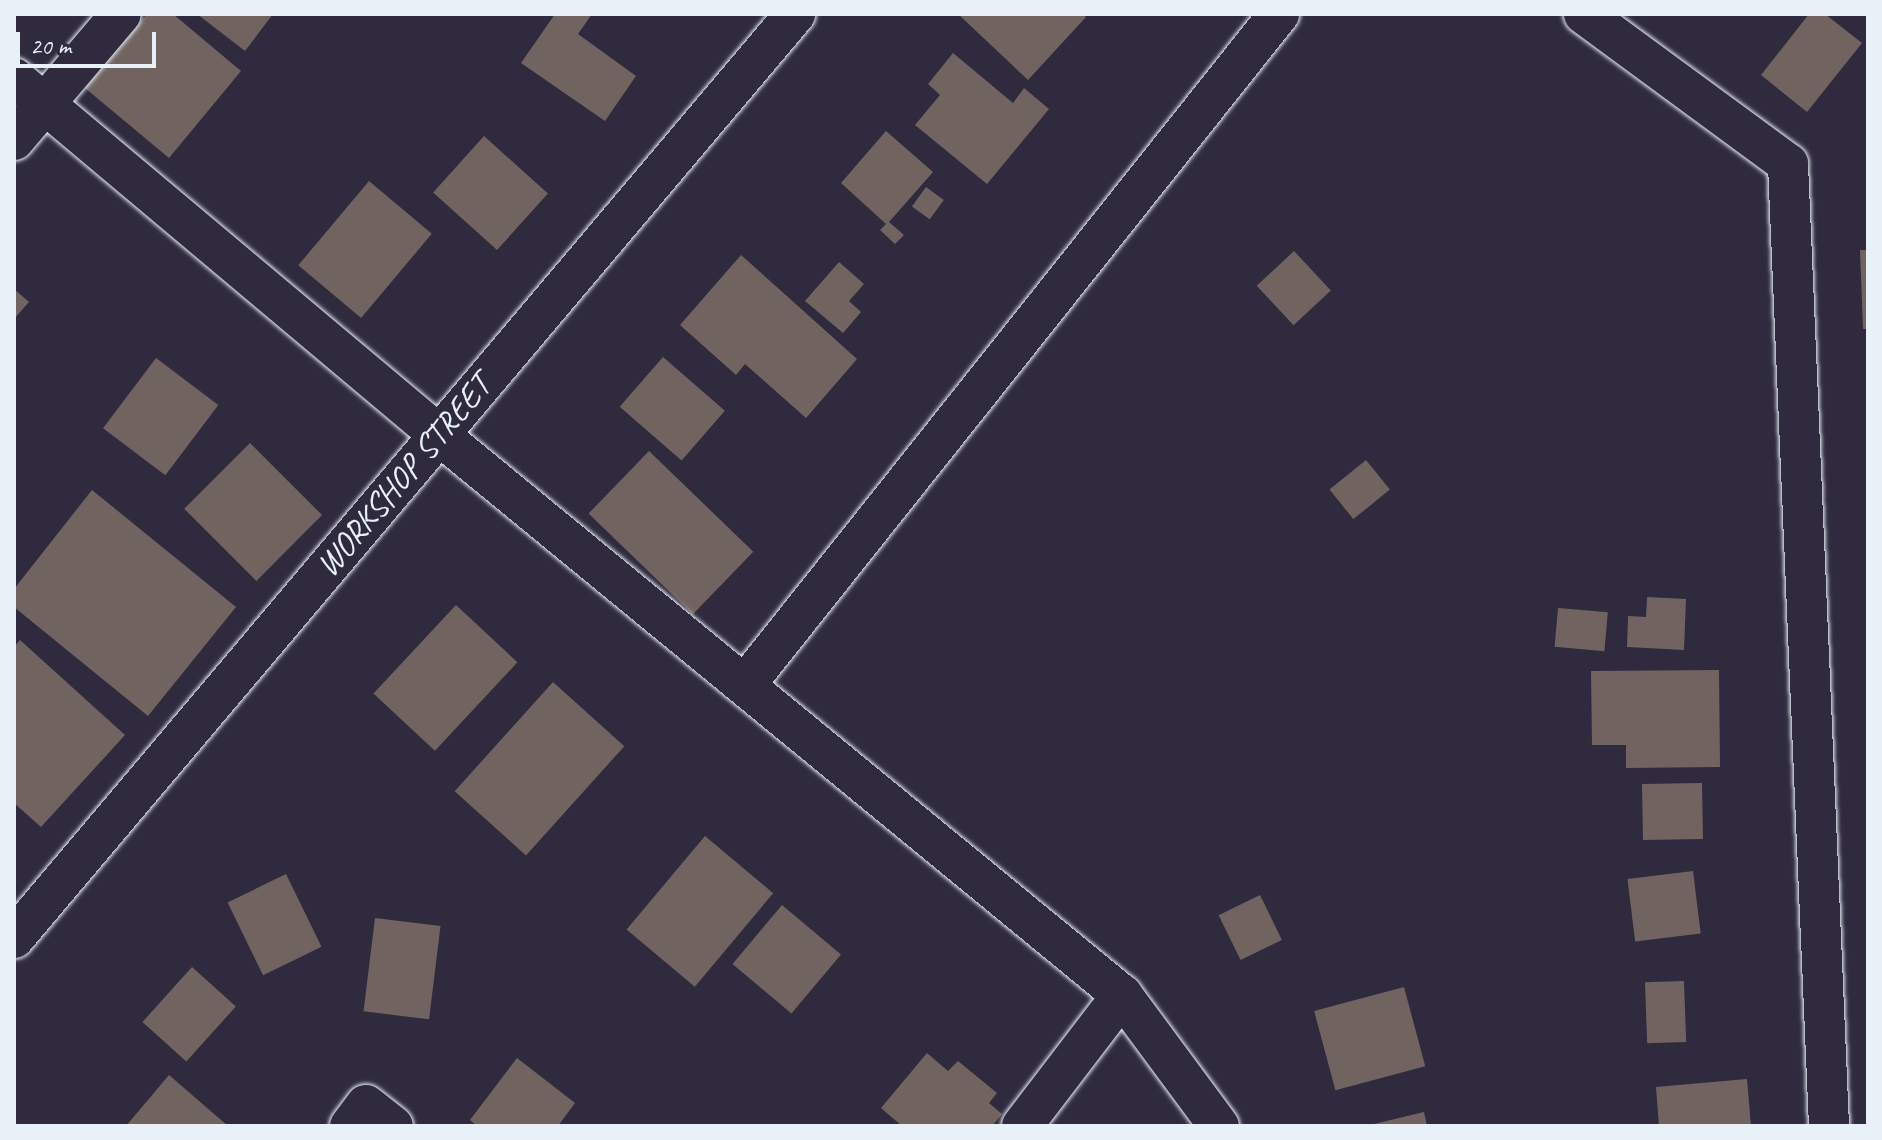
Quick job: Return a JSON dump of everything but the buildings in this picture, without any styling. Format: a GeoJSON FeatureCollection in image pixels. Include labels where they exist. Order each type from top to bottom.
{"type":"FeatureCollection","features":[{"type":"Feature","properties":{"kind":"street"},"geometry":{"type":"LineString","coordinates":[[14,140],[121,14]]}},
{"type":"Feature","properties":{"kind":"street","name":"WORKSHOP STREET"},"geometry":{"type":"LineString","coordinates":[[14,938],[795,14]]}},
{"type":"Feature","properties":{"kind":"street"},"geometry":{"type":"LineString","coordinates":[[745,685],[1279,14]]}},
{"type":"Feature","properties":{"kind":"street"},"geometry":{"type":"LineString","coordinates":[[1584,14],[1788,164],[1829,1126]]}},
{"type":"Feature","properties":{"kind":"street"},"geometry":{"type":"LineString","coordinates":[[14,78],[438,434],[1122,995],[1219,1126]]}},
{"type":"Feature","properties":{"kind":"street"},"geometry":{"type":"LineString","coordinates":[[1022,1126],[1122,995]]}},
{"type":"Feature","properties":{"kind":"street"},"geometry":{"type":"LineString","coordinates":[[350,1126],[366,1105],[393,1126]]}}]}
